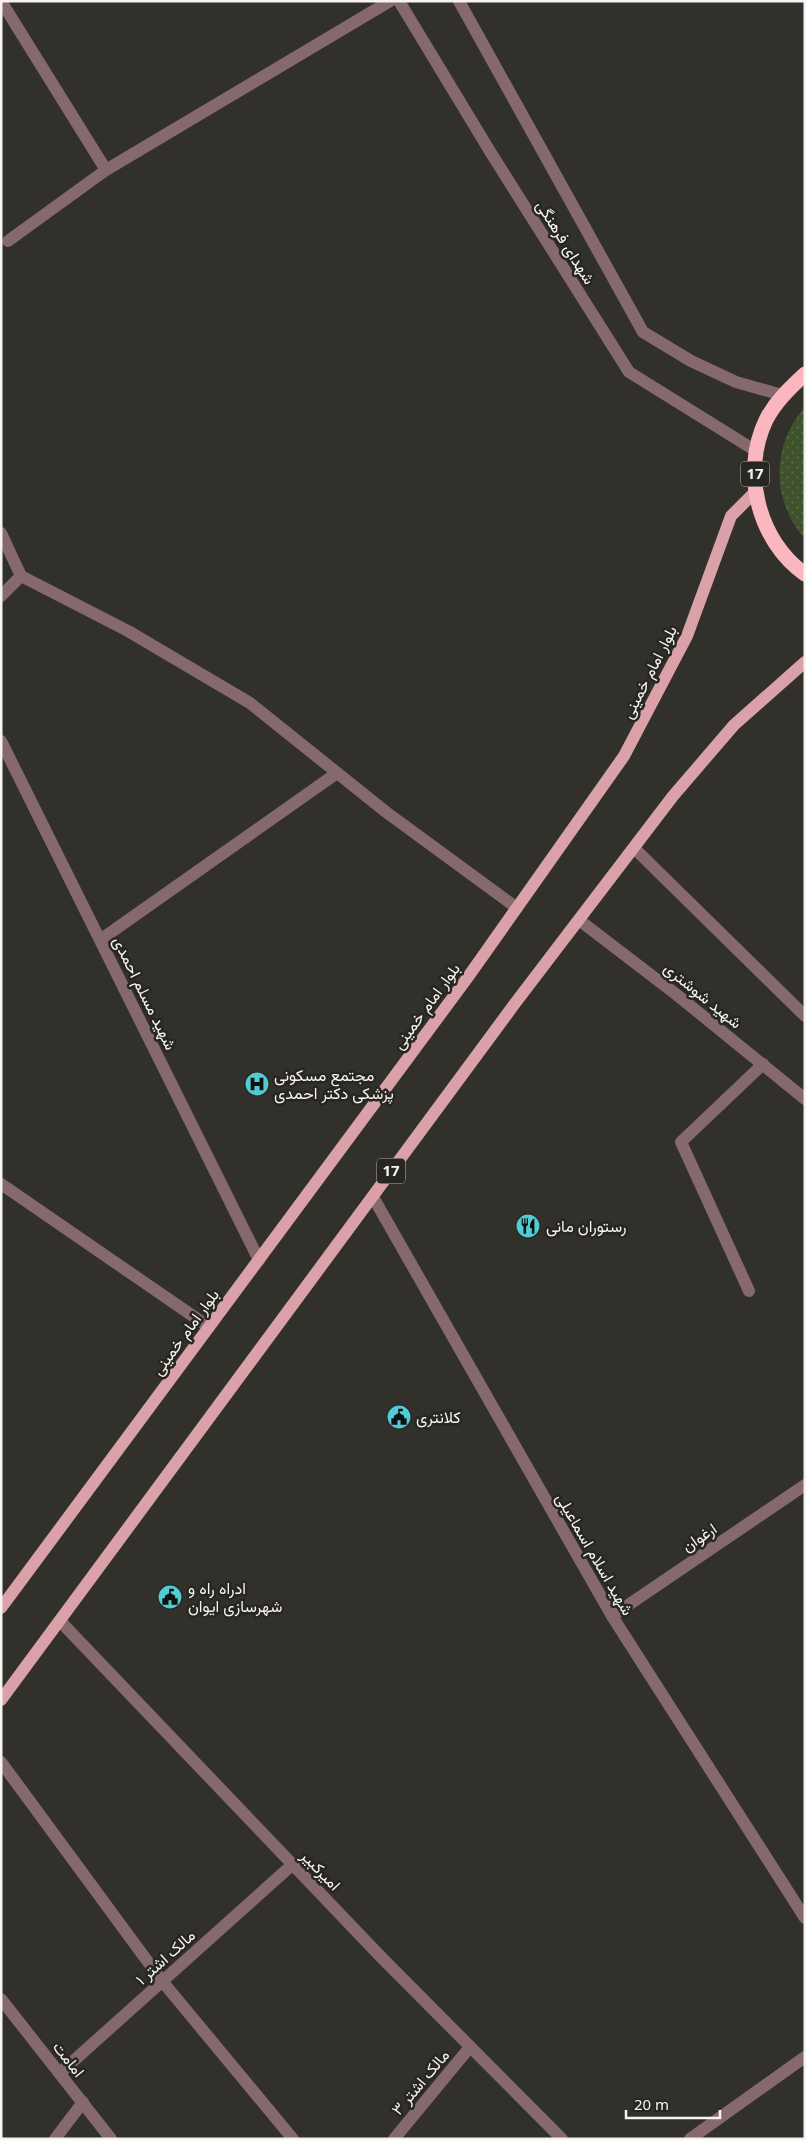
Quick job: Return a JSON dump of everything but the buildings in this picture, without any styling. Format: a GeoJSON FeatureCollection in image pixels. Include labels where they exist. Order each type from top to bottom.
{"type":"FeatureCollection","features":[{"type":"Feature","properties":{"kind":"highway","name":"17"},"geometry":{"type":"LineString","coordinates":[[805,374],[782,395],[766,421],[756,450],[755,492],[767,532],[792,565],[805,574]]}},
{"type":"Feature","properties":{"kind":"main road","name":"بلوار امام خمینی"},"geometry":{"type":"LineString","coordinates":[[1,1608],[462,985],[624,756],[687,636],[731,516],[755,492]]}},
{"type":"Feature","properties":{"kind":"main road","name":"17"},"geometry":{"type":"LineString","coordinates":[[1,1700],[372,1196],[673,796],[734,725],[805,662]]}},
{"type":"Feature","properties":{"kind":"street"},"geometry":{"type":"LineString","coordinates":[[8,241],[106,170],[390,1]]}},
{"type":"Feature","properties":{"kind":"street","name":"شهدای فرهنگی"},"geometry":{"type":"LineString","coordinates":[[399,1],[496,162],[630,372],[756,450]]}},
{"type":"Feature","properties":{"kind":"street","name":"شهدای فرهنگی"},"geometry":{"type":"LineString","coordinates":[[459,1],[643,332],[691,361],[727,378],[782,395]]}},
{"type":"Feature","properties":{"kind":"street"},"geometry":{"type":"LineString","coordinates":[[1,2],[106,170]]}},
{"type":"Feature","properties":{"kind":"street"},"geometry":{"type":"LineString","coordinates":[[1,534],[21,576],[128,631],[250,703],[386,812],[516,908]]}},
{"type":"Feature","properties":{"kind":"street"},"geometry":{"type":"LineString","coordinates":[[1,596],[21,576]]}},
{"type":"Feature","properties":{"kind":"street","name":"شهید مسلم احمدی"},"geometry":{"type":"LineString","coordinates":[[1,741],[259,1260]]}},
{"type":"Feature","properties":{"kind":"street"},"geometry":{"type":"LineString","coordinates":[[100,940],[337,773]]}},
{"type":"Feature","properties":{"kind":"street"},"geometry":{"type":"LineString","coordinates":[[634,848],[805,1016]]}},
{"type":"Feature","properties":{"kind":"street","name":"شهید شوشتری"},"geometry":{"type":"LineString","coordinates":[[579,920],[677,994],[805,1099]]}},
{"type":"Feature","properties":{"kind":"street"},"geometry":{"type":"LineString","coordinates":[[749,1292],[681,1142],[763,1064]]}},
{"type":"Feature","properties":{"kind":"street"},"geometry":{"type":"LineString","coordinates":[[1,1184],[209,1327]]}},
{"type":"Feature","properties":{"kind":"street","name":"شهید اسلام اسماعیلی"},"geometry":{"type":"LineString","coordinates":[[372,1196],[612,1616],[805,1918]]}},
{"type":"Feature","properties":{"kind":"street","name":"ارغوان"},"geometry":{"type":"LineString","coordinates":[[612,1616],[805,1485]]}},
{"type":"Feature","properties":{"kind":"street","name":"امیرکبیر"},"geometry":{"type":"LineString","coordinates":[[60,1621],[381,1957],[562,2139]]}},
{"type":"Feature","properties":{"kind":"street"},"geometry":{"type":"LineString","coordinates":[[1,1762],[162,1981],[293,2139]]}},
{"type":"Feature","properties":{"kind":"street","name":"مالک اشتر ۱"},"geometry":{"type":"LineString","coordinates":[[60,2073],[293,1864]]}},
{"type":"Feature","properties":{"kind":"street","name":"امامت"},"geometry":{"type":"LineString","coordinates":[[1,1999],[111,2139]]}},
{"type":"Feature","properties":{"kind":"street","name":"مالک اشتر ۳"},"geometry":{"type":"LineString","coordinates":[[394,2139],[470,2047]]}},
{"type":"Feature","properties":{"kind":"street"},"geometry":{"type":"LineString","coordinates":[[690,2139],[805,2057]]}},
{"type":"Feature","properties":{"kind":"street"},"geometry":{"type":"LineString","coordinates":[[55,2139],[82,2102]]}},
{"type":"Feature","properties":{"kind":"green space"},"geometry":{"type":"Polygon","coordinates":[[[805,407],[805,539],[794,524],[786,508],[781,491],[779,473],[781,455],[786,438],[794,422],[805,407]]]}},
{"type":"Feature","properties":{"kind":"place","name":"مجتمع مسکونی پزشکی دکتر احمدی"},"geometry":{"type":"Point","coordinates":[257,1084]}},
{"type":"Feature","properties":{"kind":"place","name":"رستوران مانی"},"geometry":{"type":"Point","coordinates":[528,1226]}},
{"type":"Feature","properties":{"kind":"place","name":"کلانتری"},"geometry":{"type":"Point","coordinates":[399,1417]}},
{"type":"Feature","properties":{"kind":"place","name":"ادراه راه و شهرسازی ایوان"},"geometry":{"type":"Point","coordinates":[170,1597]}}]}
